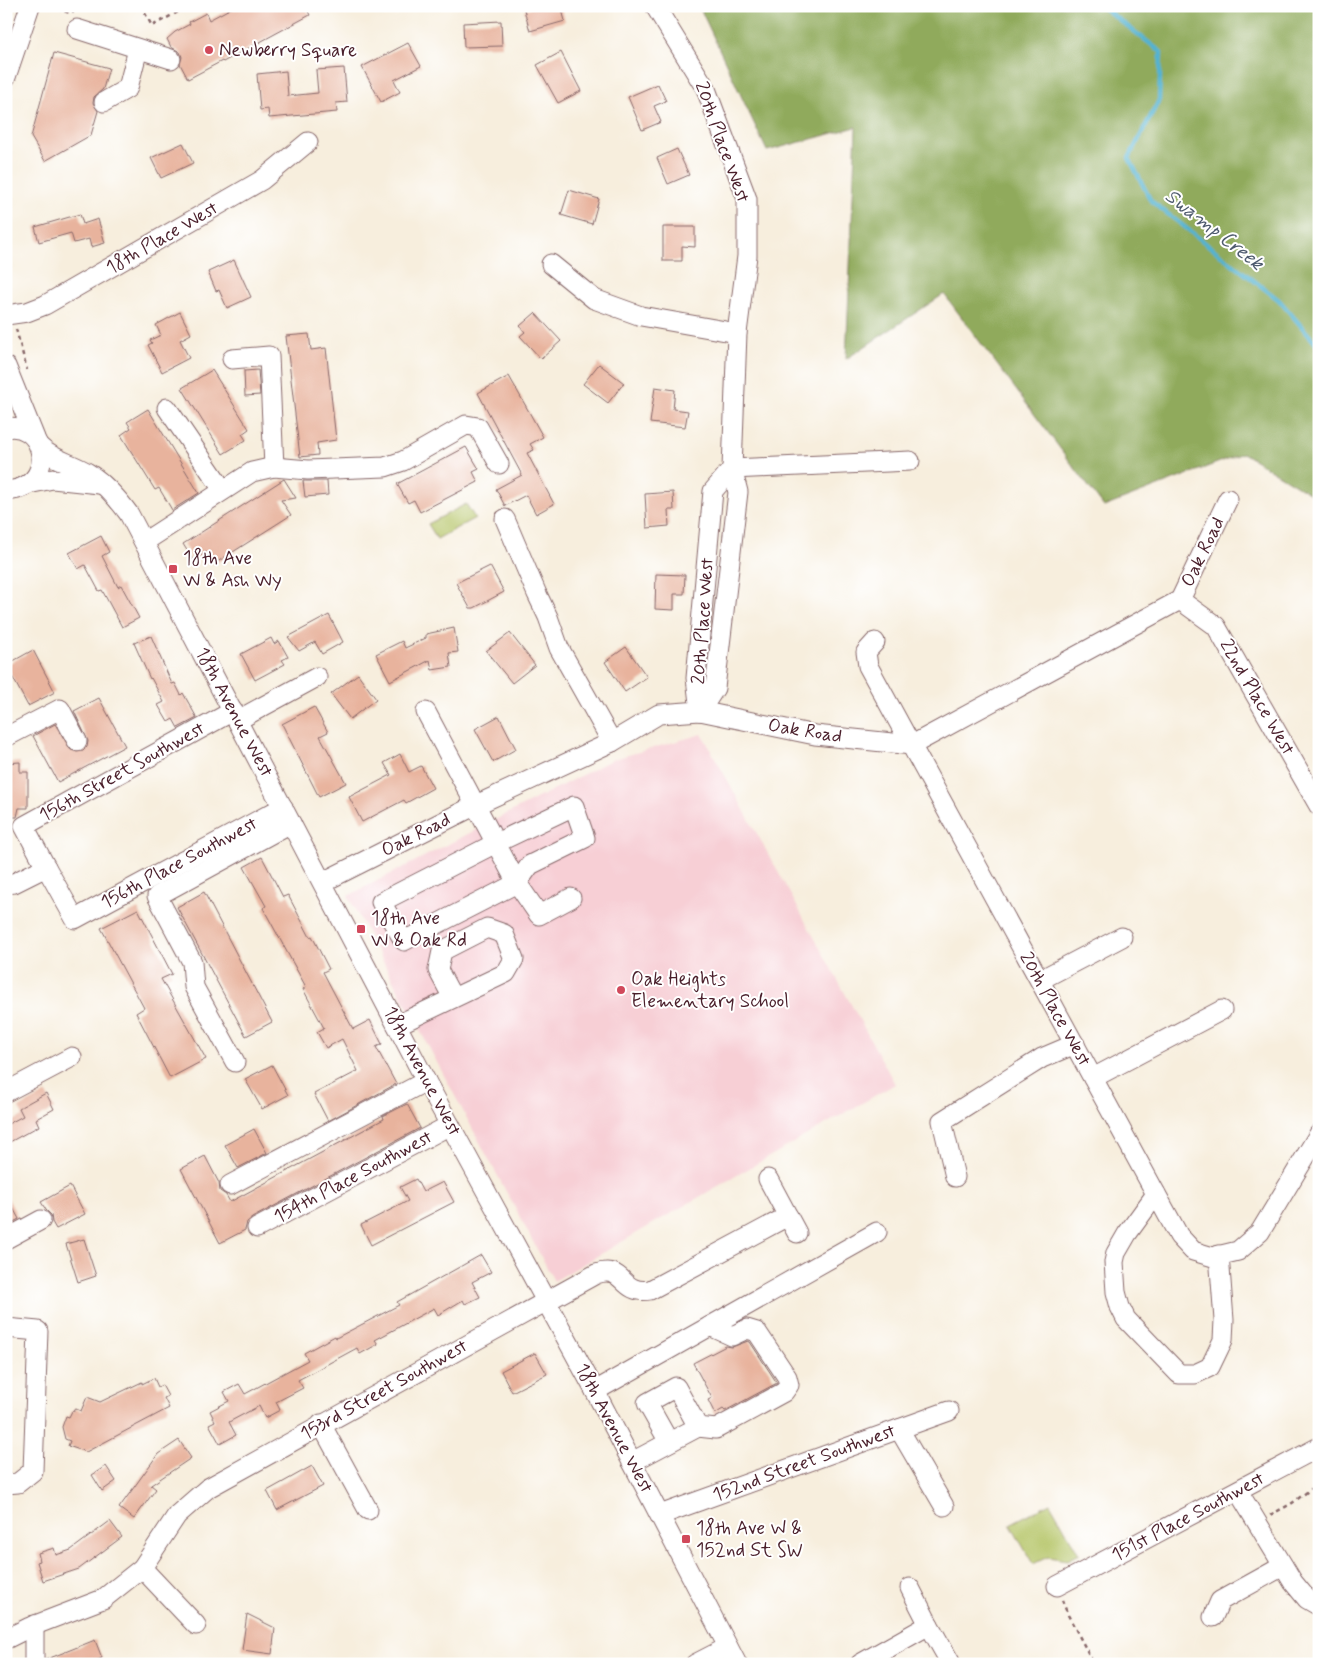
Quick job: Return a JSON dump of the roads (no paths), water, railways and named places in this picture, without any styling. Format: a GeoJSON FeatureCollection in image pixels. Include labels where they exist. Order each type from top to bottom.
{"type":"FeatureCollection","features":[{"type":"Feature","properties":{"kind":"street"},"geometry":{"type":"LineString","coordinates":[[6,76],[30,6]]}},
{"type":"Feature","properties":{"kind":"street","name":"20th Place West"},"geometry":{"type":"LineString","coordinates":[[655,6],[706,89],[747,199],[747,256],[737,333],[732,469],[738,492],[715,688],[700,711]]}},
{"type":"Feature","properties":{"kind":"street"},"geometry":{"type":"LineString","coordinates":[[77,29],[171,60]]}},
{"type":"Feature","properties":{"kind":"street"},"geometry":{"type":"LineString","coordinates":[[104,102],[128,88],[138,49]]}},
{"type":"Feature","properties":{"kind":"street","name":"18th Place West"},"geometry":{"type":"LineString","coordinates":[[11,319],[54,300],[262,180],[308,142]]}},
{"type":"Feature","properties":{"kind":"street"},"geometry":{"type":"LineString","coordinates":[[551,264],[594,299],[641,316],[737,333]]}},
{"type":"Feature","properties":{"kind":"street"},"geometry":{"type":"LineString","coordinates":[[232,359],[270,356],[274,467]]}},
{"type":"Feature","properties":{"kind":"street"},"geometry":{"type":"LineString","coordinates":[[6,366],[42,457],[41,468],[36,477],[28,484],[8,492]]}},
{"type":"Feature","properties":{"kind":"street"},"geometry":{"type":"LineString","coordinates":[[167,408],[223,490]]}},
{"type":"Feature","properties":{"kind":"street"},"geometry":{"type":"LineString","coordinates":[[144,542],[252,472],[274,467],[308,470],[385,467],[403,461],[466,425],[478,427],[499,464]]}},
{"type":"Feature","properties":{"kind":"street","name":"18th Avenue West"},"geometry":{"type":"LineString","coordinates":[[6,428],[13,426],[21,428],[51,456],[88,473],[110,491],[122,504],[236,716],[426,1081],[547,1301],[738,1664]]}},
{"type":"Feature","properties":{"kind":"street"},"geometry":{"type":"LineString","coordinates":[[732,469],[910,461]]}},
{"type":"Feature","properties":{"kind":"street"},"geometry":{"type":"LineString","coordinates":[[28,484],[53,479],[100,484]]}},
{"type":"Feature","properties":{"kind":"street","name":"Oak Road"},"geometry":{"type":"LineString","coordinates":[[323,882],[476,805],[612,742],[659,714],[700,711],[815,735],[912,745],[1180,600],[1228,499]]}},
{"type":"Feature","properties":{"kind":"street"},"geometry":{"type":"LineString","coordinates":[[505,519],[536,594],[548,617],[559,648],[612,742]]}},
{"type":"Feature","properties":{"kind":"street","name":"22nd Place West"},"geometry":{"type":"LineString","coordinates":[[1180,600],[1216,626],[1319,806]]}},
{"type":"Feature","properties":{"kind":"street","name":"20th Place West"},"geometry":{"type":"LineString","coordinates":[[874,642],[866,652],[868,666],[1179,1236],[1192,1251],[1216,1256]]}},
{"type":"Feature","properties":{"kind":"street"},"geometry":{"type":"LineString","coordinates":[[236,716],[317,677]]}},
{"type":"Feature","properties":{"kind":"street"},"geometry":{"type":"LineString","coordinates":[[6,737],[60,709],[77,741]]}},
{"type":"Feature","properties":{"kind":"street"},"geometry":{"type":"LineString","coordinates":[[426,712],[517,882],[539,915],[571,898]]}},
{"type":"Feature","properties":{"kind":"street","name":"156th Street Southwest"},"geometry":{"type":"LineString","coordinates":[[46,867],[24,826],[236,716]]}},
{"type":"Feature","properties":{"kind":"street"},"geometry":{"type":"LineString","coordinates":[[574,806],[585,838],[530,865],[517,882],[404,941],[381,902],[496,843],[574,806]]}},
{"type":"Feature","properties":{"kind":"street"},"geometry":{"type":"LineString","coordinates":[[235,1062],[194,987],[192,962],[157,896],[287,815]]}},
{"type":"Feature","properties":{"kind":"street","name":"156th Place Southwest"},"geometry":{"type":"LineString","coordinates":[[46,867],[75,919],[287,815]]}},
{"type":"Feature","properties":{"kind":"street"},"geometry":{"type":"LineString","coordinates":[[6,884],[14,884],[46,867]]}},
{"type":"Feature","properties":{"kind":"street"},"geometry":{"type":"LineString","coordinates":[[447,919],[459,942]]}},
{"type":"Feature","properties":{"kind":"street"},"geometry":{"type":"LineString","coordinates":[[397,1025],[506,973],[514,959],[504,934],[488,928],[442,951],[438,970],[453,998]]}},
{"type":"Feature","properties":{"kind":"street"},"geometry":{"type":"LineString","coordinates":[[1040,980],[1122,937]]}},
{"type":"Feature","properties":{"kind":"street"},"geometry":{"type":"LineString","coordinates":[[1093,1078],[1222,1010]]}},
{"type":"Feature","properties":{"kind":"street"},"geometry":{"type":"LineString","coordinates":[[955,1177],[942,1120],[1042,1058],[1075,1044]]}},
{"type":"Feature","properties":{"kind":"street"},"geometry":{"type":"LineString","coordinates":[[6,1092],[72,1057]]}},
{"type":"Feature","properties":{"kind":"street"},"geometry":{"type":"LineString","coordinates":[[230,1185],[426,1081]]}},
{"type":"Feature","properties":{"kind":"street","name":"154th Place Southwest"},"geometry":{"type":"LineString","coordinates":[[257,1228],[450,1125]]}},
{"type":"Feature","properties":{"kind":"street"},"geometry":{"type":"LineString","coordinates":[[1156,1194],[1127,1234],[1116,1253],[1114,1262],[1116,1292],[1126,1319],[1179,1374],[1195,1374],[1210,1367],[1224,1340],[1224,1320],[1216,1256],[1238,1251],[1260,1232],[1319,1134]]}},
{"type":"Feature","properties":{"kind":"street"},"geometry":{"type":"LineString","coordinates":[[768,1180],[797,1233]]}},
{"type":"Feature","properties":{"kind":"street","name":"153rd Street Southwest"},"geometry":{"type":"LineString","coordinates":[[6,1639],[103,1599],[142,1568],[178,1515],[208,1488],[596,1274],[604,1271],[612,1272],[634,1290],[650,1290],[788,1216]]}},
{"type":"Feature","properties":{"kind":"street"},"geometry":{"type":"LineString","coordinates":[[6,1238],[41,1220]]}},
{"type":"Feature","properties":{"kind":"street"},"geometry":{"type":"LineString","coordinates":[[595,1391],[877,1232]]}},
{"type":"Feature","properties":{"kind":"street"},"geometry":{"type":"LineString","coordinates":[[632,1462],[698,1427],[716,1429],[784,1392],[789,1385],[787,1377],[757,1332],[746,1329],[732,1336],[710,1326]]}},
{"type":"Feature","properties":{"kind":"street"},"geometry":{"type":"LineString","coordinates":[[6,1328],[38,1331],[34,1471],[18,1483],[6,1484]]}},
{"type":"Feature","properties":{"kind":"street"},"geometry":{"type":"LineString","coordinates":[[669,1442],[647,1403],[654,1399],[676,1388],[698,1427]]}},
{"type":"Feature","properties":{"kind":"street","name":"152nd Street Southwest"},"geometry":{"type":"LineString","coordinates":[[660,1515],[949,1411]]}},
{"type":"Feature","properties":{"kind":"street"},"geometry":{"type":"LineString","coordinates":[[321,1424],[368,1510]]}},
{"type":"Feature","properties":{"kind":"street"},"geometry":{"type":"LineString","coordinates":[[899,1429],[944,1506]]}},
{"type":"Feature","properties":{"kind":"street","name":"151st Place Southwest"},"geometry":{"type":"LineString","coordinates":[[1056,1586],[1319,1447]]}},
{"type":"Feature","properties":{"kind":"street"},"geometry":{"type":"LineString","coordinates":[[1238,1490],[1293,1582],[1307,1599],[1319,1606]]}},
{"type":"Feature","properties":{"kind":"street"},"geometry":{"type":"LineString","coordinates":[[1213,1617],[1220,1601],[1283,1566]]}},
{"type":"Feature","properties":{"kind":"street"},"geometry":{"type":"LineString","coordinates":[[142,1568],[196,1624]]}},
{"type":"Feature","properties":{"kind":"street"},"geometry":{"type":"LineString","coordinates":[[910,1588],[950,1662]]}},
{"type":"Feature","properties":{"kind":"street"},"geometry":{"type":"LineString","coordinates":[[860,1664],[929,1625]]}},
{"type":"Feature","properties":{"kind":"street"},"geometry":{"type":"LineString","coordinates":[[34,1626],[34,1664]]}},
{"type":"Feature","properties":{"kind":"street"},"geometry":{"type":"LineString","coordinates":[[695,1664],[728,1647]]}},
{"type":"Feature","properties":{"kind":"waterway","name":"Swamp Creek"},"geometry":{"type":"LineString","coordinates":[[1101,6],[1161,52],[1159,100],[1129,158],[1151,201],[1279,300],[1319,347]]}},
{"type":"Feature","properties":{"kind":"place","name":"Newberry Square"},"geometry":{"type":"Point","coordinates":[209,50]}},
{"type":"Feature","properties":{"kind":"place","name":"18th Ave W & Ash Wy"},"geometry":{"type":"Point","coordinates":[173,569]}},
{"type":"Feature","properties":{"kind":"place","name":"18th Ave W & Oak Rd"},"geometry":{"type":"Point","coordinates":[361,929]}},
{"type":"Feature","properties":{"kind":"place","name":"Oak Heights Elementary School"},"geometry":{"type":"Point","coordinates":[621,990]}},
{"type":"Feature","properties":{"kind":"place","name":"18th Ave W & 152nd St SW"},"geometry":{"type":"Point","coordinates":[686,1539]}}]}
